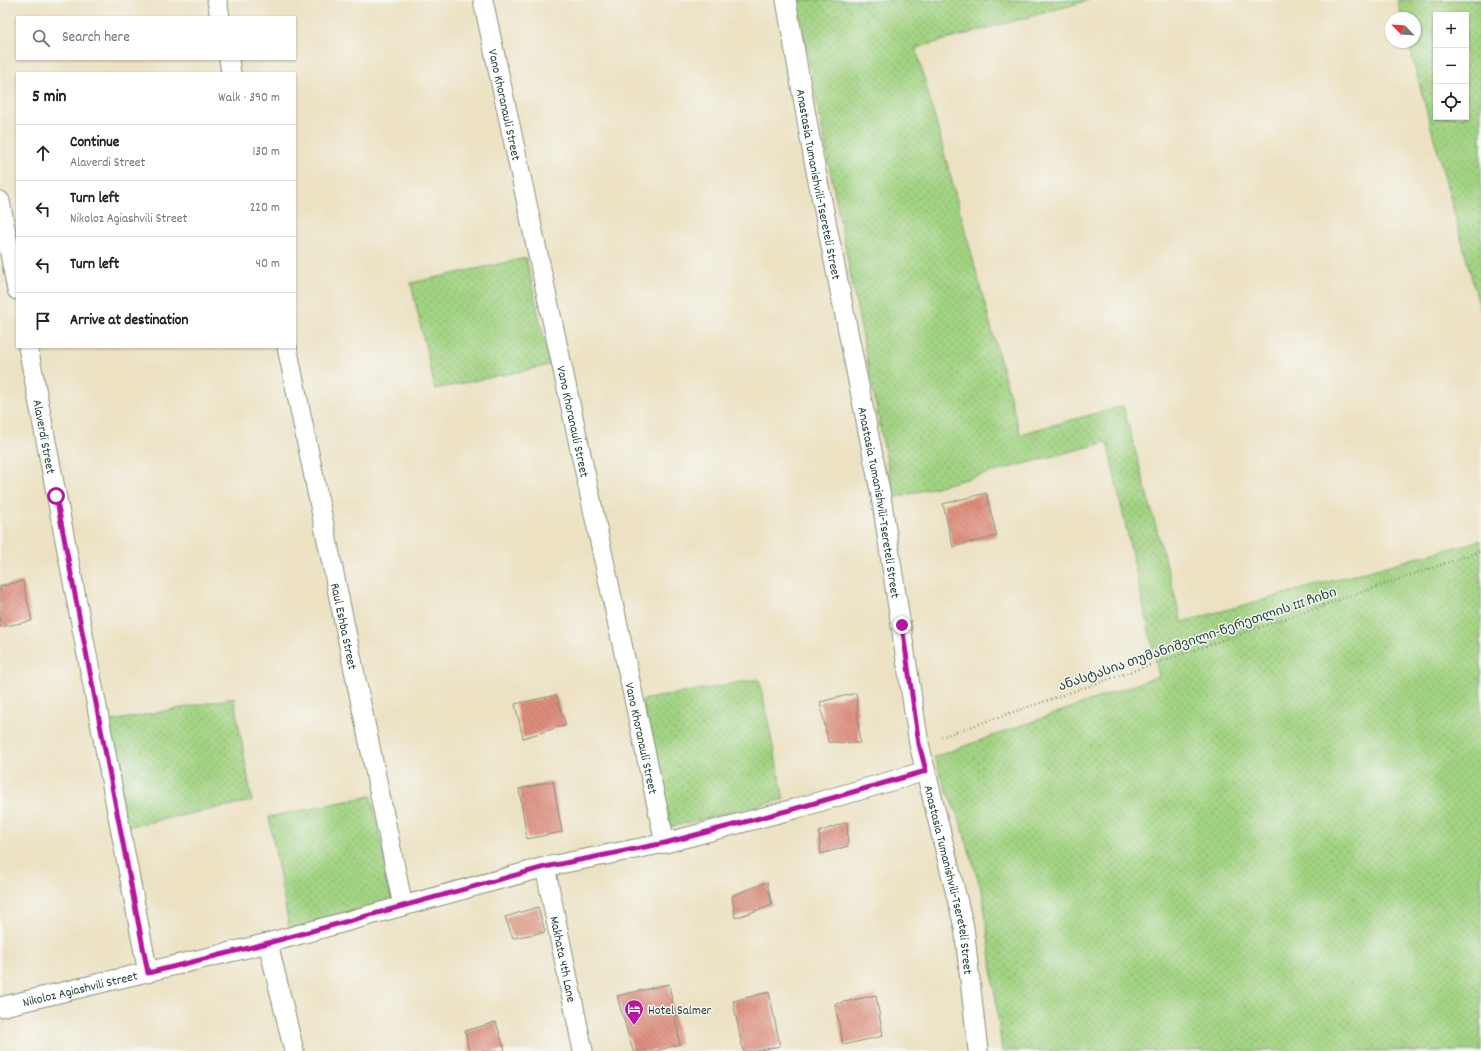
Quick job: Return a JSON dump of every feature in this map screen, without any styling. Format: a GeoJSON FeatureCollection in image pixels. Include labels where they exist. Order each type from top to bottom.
{"type":"FeatureCollection","features":[{"type":"Feature","properties":{"kind":"street"},"geometry":{"type":"LineString","coordinates":[[217,0],[220,16]]}},
{"type":"Feature","properties":{"kind":"street","name":"Vano Khoranauli Street"},"geometry":{"type":"LineString","coordinates":[[483,0],[665,843]]}},
{"type":"Feature","properties":{"kind":"street","name":"Anastasia Tumanishvili-Tsereteli Street"},"geometry":{"type":"LineString","coordinates":[[786,0],[814,160],[882,496],[919,744],[964,927],[978,1051]]}},
{"type":"Feature","properties":{"kind":"street"},"geometry":{"type":"LineString","coordinates":[[228,60],[231,72]]}},
{"type":"Feature","properties":{"kind":"street"},"geometry":{"type":"LineString","coordinates":[[0,201],[16,285]]}},
{"type":"Feature","properties":{"kind":"street","name":"Alaverdi Street"},"geometry":{"type":"LineString","coordinates":[[28,348],[148,973]]}},
{"type":"Feature","properties":{"kind":"street","name":"Raul Eshba Street"},"geometry":{"type":"LineString","coordinates":[[286,348],[403,906]]}},
{"type":"Feature","properties":{"kind":"street","name":"Nikoloz Agiashvili Street"},"geometry":{"type":"LineString","coordinates":[[0,1007],[148,973],[268,943],[545,867],[665,843],[794,809],[926,771]]}},
{"type":"Feature","properties":{"kind":"street","name":"Makhata 4th Lane"},"geometry":{"type":"LineString","coordinates":[[545,867],[583,1051]]}},
{"type":"Feature","properties":{"kind":"street"},"geometry":{"type":"LineString","coordinates":[[268,943],[294,1051]]}},
{"type":"Feature","properties":{"kind":"path","name":"ანასტასია თუმანიშვილი-წერეთლის III ჩიხი"},"geometry":{"type":"LineString","coordinates":[[919,744],[1481,551]]}},
{"type":"Feature","properties":{"kind":"green space"},"geometry":{"type":"Polygon","coordinates":[[[797,0],[1090,0],[916,48],[1020,434],[1123,406],[1182,622],[1481,540],[1481,1051],[1002,1051],[983,896],[960,821],[934,757],[1159,676],[1107,442],[894,498],[797,0]]]}},
{"type":"Feature","properties":{"kind":"green space"},"geometry":{"type":"Polygon","coordinates":[[[1397,0],[1481,0],[1481,312],[1410,48],[1421,48],[1421,12],[1400,12],[1397,0]]]}},
{"type":"Feature","properties":{"kind":"green space"},"geometry":{"type":"Polygon","coordinates":[[[526,258],[550,365],[435,389],[411,283],[526,258]]]}},
{"type":"Feature","properties":{"kind":"green space"},"geometry":{"type":"Polygon","coordinates":[[[759,679],[784,799],[671,827],[642,700],[759,679]]]}},
{"type":"Feature","properties":{"kind":"green space"},"geometry":{"type":"Polygon","coordinates":[[[234,698],[252,801],[126,827],[107,722],[234,698]]]}},
{"type":"Feature","properties":{"kind":"green space"},"geometry":{"type":"Polygon","coordinates":[[[371,796],[394,903],[290,932],[269,817],[371,796]]]}},
{"type":"Feature","properties":{"kind":"building"},"geometry":{"type":"Polygon","coordinates":[[[986,493],[997,536],[953,547],[943,504],[986,493]]]}},
{"type":"Feature","properties":{"kind":"building"},"geometry":{"type":"Polygon","coordinates":[[[23,581],[32,621],[0,627],[0,586],[23,581]]]}},
{"type":"Feature","properties":{"kind":"building"},"geometry":{"type":"Polygon","coordinates":[[[856,693],[860,743],[828,742],[820,702],[856,693]]]}},
{"type":"Feature","properties":{"kind":"building"},"geometry":{"type":"Polygon","coordinates":[[[556,695],[566,725],[523,738],[515,704],[556,695]]]}},
{"type":"Feature","properties":{"kind":"building"},"geometry":{"type":"Polygon","coordinates":[[[553,781],[562,832],[527,839],[519,789],[553,781]]]}},
{"type":"Feature","properties":{"kind":"building"},"geometry":{"type":"Polygon","coordinates":[[[847,822],[848,846],[821,854],[819,832],[847,822]]]}},
{"type":"Feature","properties":{"kind":"building"},"geometry":{"type":"Polygon","coordinates":[[[767,882],[772,905],[735,918],[732,896],[767,882]]]}},
{"type":"Feature","properties":{"kind":"building"},"geometry":{"type":"Polygon","coordinates":[[[538,907],[545,932],[513,938],[505,917],[538,907]]]}},
{"type":"Feature","properties":{"kind":"building"},"geometry":{"type":"Polygon","coordinates":[[[669,984],[680,1044],[656,1051],[633,1051],[617,996],[669,984]]]}},
{"type":"Feature","properties":{"kind":"building"},"geometry":{"type":"Polygon","coordinates":[[[769,992],[780,1046],[756,1051],[743,1051],[733,1001],[769,992]]]}},
{"type":"Feature","properties":{"kind":"building"},"geometry":{"type":"Polygon","coordinates":[[[876,995],[883,1036],[843,1045],[835,1004],[876,995]]]}},
{"type":"Feature","properties":{"kind":"building"},"geometry":{"type":"Polygon","coordinates":[[[496,1022],[505,1051],[469,1051],[465,1031],[496,1022]]]}},
{"type":"Feature","properties":{"kind":"place","name":"Hotel Salmer"},"geometry":{"type":"Point","coordinates":[634,1026]}},
{"type":"Feature","properties":{"kind":"route"},"geometry":{"type":"LineString","coordinates":[[56,496],[148,973],[268,943],[545,867],[665,843],[794,809],[926,771],[919,744],[902,625]]}}]}
